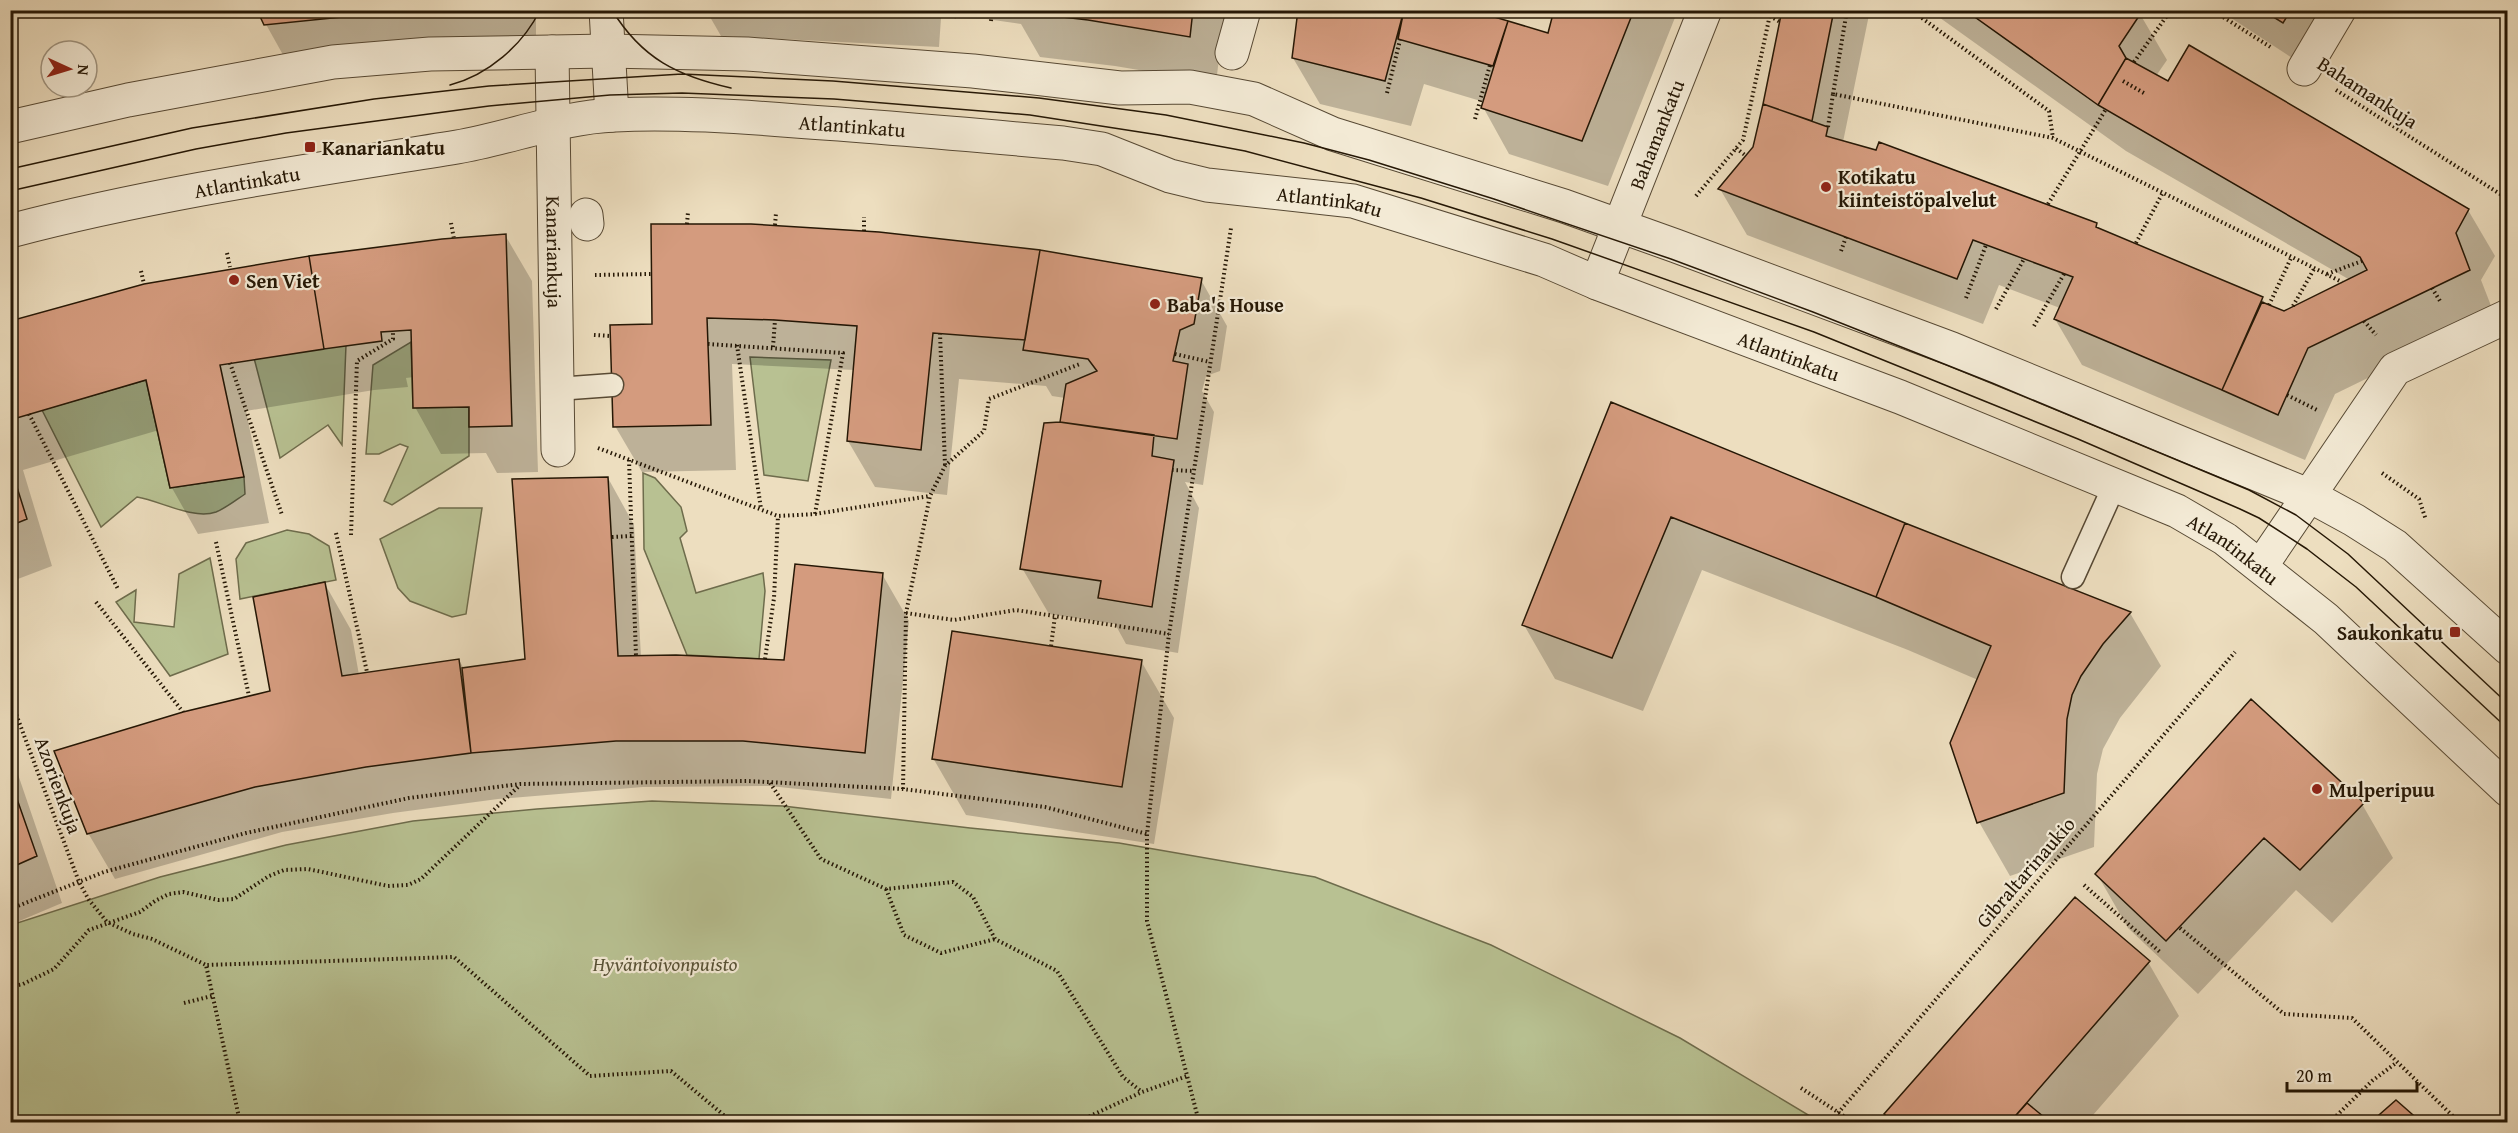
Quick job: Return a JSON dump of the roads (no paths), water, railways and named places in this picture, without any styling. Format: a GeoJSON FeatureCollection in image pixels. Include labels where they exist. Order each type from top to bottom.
{"type":"FeatureCollection","features":[{"type":"Feature","properties":{"kind":"street"},"geometry":{"type":"LineString","coordinates":[[606,10],[612,115]]}},
{"type":"Feature","properties":{"kind":"street"},"geometry":{"type":"LineString","coordinates":[[1232,53],[1244,10]]}},
{"type":"Feature","properties":{"kind":"street","name":"Bahamankatu"},"geometry":{"type":"LineString","coordinates":[[1601,270],[1705,10]]}},
{"type":"Feature","properties":{"kind":"street"},"geometry":{"type":"LineString","coordinates":[[2304,69],[2339,10]]}},
{"type":"Feature","properties":{"kind":"street"},"geometry":{"type":"LineString","coordinates":[[10,127],[118,102],[333,62],[430,54],[608,51],[747,54],[973,71],[1085,85],[1190,87],[1254,99],[1333,134],[1531,195],[1619,225],[1952,349],[2310,496],[2395,546],[2508,648]]}},
{"type":"Feature","properties":{"kind":"street","name":"Kanariankuja"},"geometry":{"type":"LineString","coordinates":[[552,52],[558,450]]}},
{"type":"Feature","properties":{"kind":"street","name":"Atlantinkatu"},"geometry":{"type":"LineString","coordinates":[[10,231],[72,215],[194,189],[478,143],[553,124],[612,115],[661,114],[786,120],[1051,142],[1102,149],[1170,176],[1208,185],[1321,195],[1353,201],[1545,260],[1601,270],[2177,511],[2225,539],[2326,619],[2508,790]]}},
{"type":"Feature","properties":{"kind":"street"},"geometry":{"type":"LineString","coordinates":[[2261,566],[2395,369],[2508,316]]}},
{"type":"Feature","properties":{"kind":"lane"},"geometry":{"type":"LineString","coordinates":[[557,389],[612,385]]}},
{"type":"Feature","properties":{"kind":"lane"},"geometry":{"type":"LineString","coordinates":[[2073,577],[2115,484]]}},
{"type":"Feature","properties":{"kind":"tram line"},"geometry":{"type":"LineString","coordinates":[[450,85],[478,74],[503,57],[524,35],[540,10]]}},
{"type":"Feature","properties":{"kind":"tram line"},"geometry":{"type":"LineString","coordinates":[[612,10],[636,41],[663,63],[694,78],[731,88]]}},
{"type":"Feature","properties":{"kind":"tram line"},"geometry":{"type":"LineString","coordinates":[[10,169],[192,128],[374,99],[489,86],[682,74],[833,81],[1039,98],[1166,115],[1304,143],[1369,160],[1494,199],[1671,259],[1992,383],[2249,490],[2296,515],[2348,554],[2508,704]]}},
{"type":"Feature","properties":{"kind":"tram line"},"geometry":{"type":"LineString","coordinates":[[10,191],[196,149],[286,133],[489,106],[610,95],[682,93],[834,99],[1030,115],[1245,151],[1421,198],[1552,239],[1814,332],[2078,439],[2240,509],[2259,518],[2307,549],[2356,587],[2508,729]]}},
{"type":"Feature","properties":{"kind":"place","name":"Kanariankatu"},"geometry":{"type":"Point","coordinates":[310,147]}},
{"type":"Feature","properties":{"kind":"place","name":"Kotikatu kiinteistöpalvelut"},"geometry":{"type":"Point","coordinates":[1826,187]}},
{"type":"Feature","properties":{"kind":"place","name":"Sen Viet"},"geometry":{"type":"Point","coordinates":[234,280]}},
{"type":"Feature","properties":{"kind":"place","name":"Baba's House"},"geometry":{"type":"Point","coordinates":[1155,304]}},
{"type":"Feature","properties":{"kind":"place","name":"Saukonkatu"},"geometry":{"type":"Point","coordinates":[2455,632]}},
{"type":"Feature","properties":{"kind":"place","name":"Mulperipuu"},"geometry":{"type":"Point","coordinates":[2317,789]}},
{"type":"Feature","properties":{"kind":"park label","name":"Hyväntoivonpuisto"},"geometry":{"type":"Point","coordinates":[665,963]}}]}
